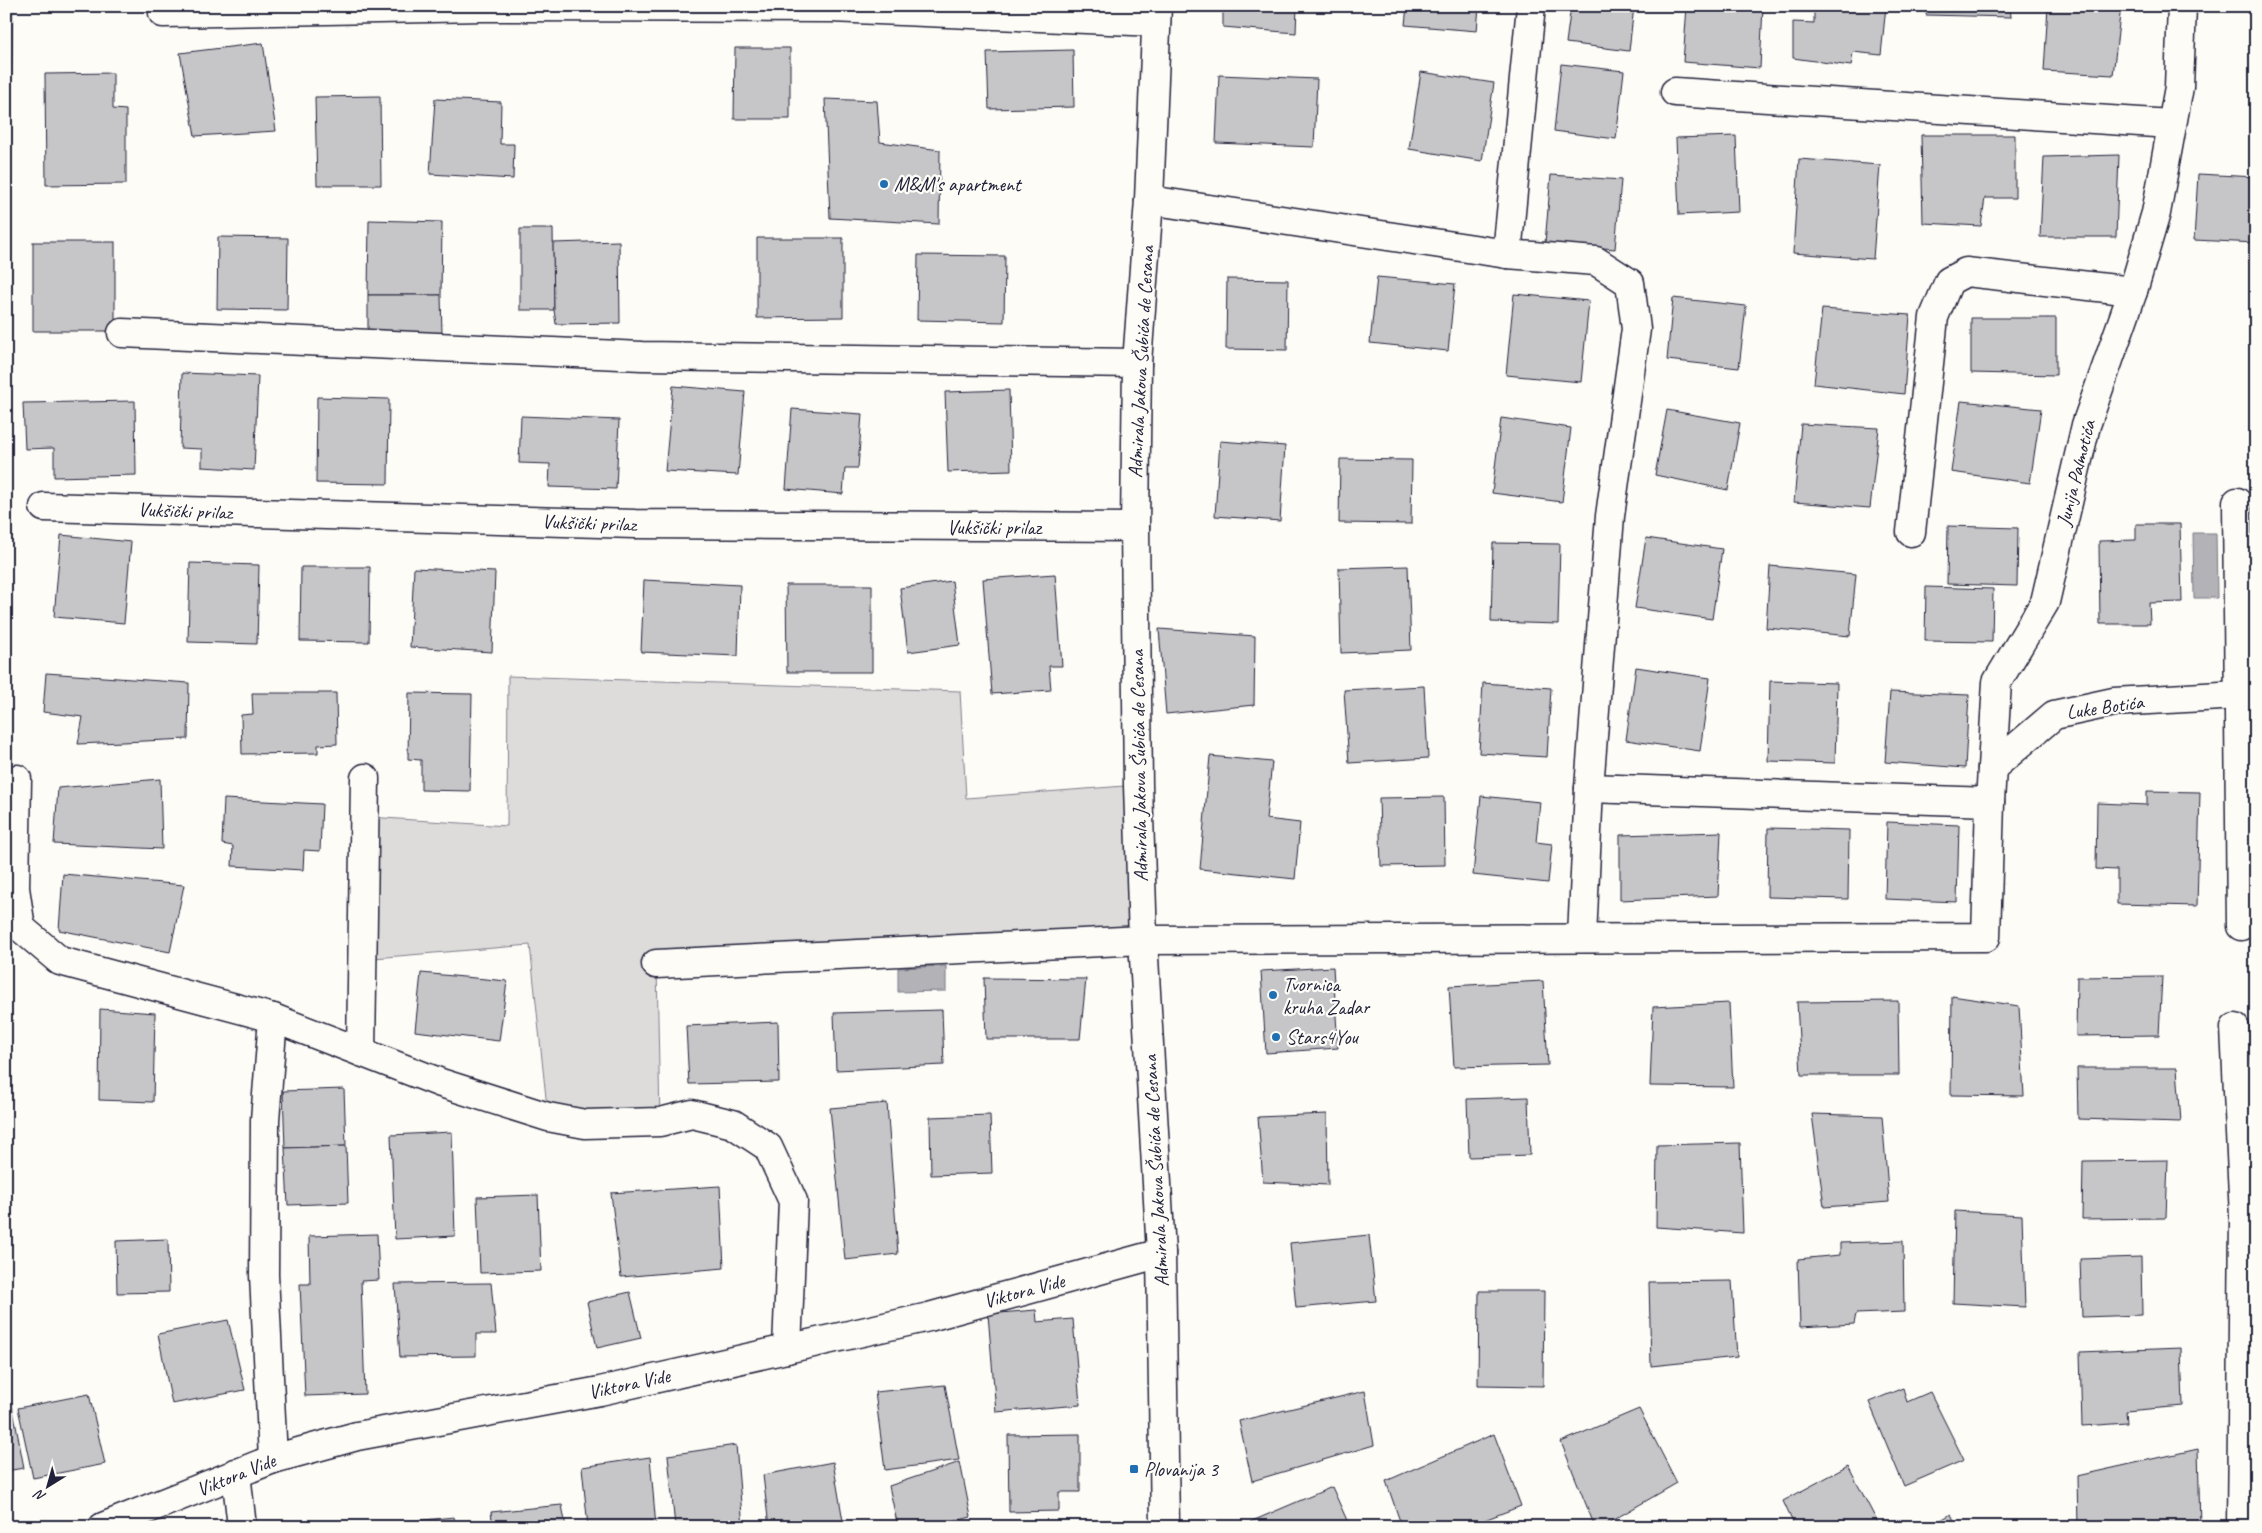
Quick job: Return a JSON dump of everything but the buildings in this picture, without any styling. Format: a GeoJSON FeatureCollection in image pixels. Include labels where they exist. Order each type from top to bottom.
{"type":"FeatureCollection","features":[{"type":"Feature","properties":{"kind":"street"},"geometry":{"type":"LineString","coordinates":[[1507,254],[1531,6]]}},
{"type":"Feature","properties":{"kind":"street","name":"Junija Palmotića"},"geometry":{"type":"LineString","coordinates":[[1582,937],[1986,937],[1990,802],[1998,682],[2045,602],[2086,426],[2133,291],[2156,213],[2179,88],[2182,6]]}},
{"type":"Feature","properties":{"kind":"street"},"geometry":{"type":"LineString","coordinates":[[163,13],[483,7],[831,7],[1156,14]]}},
{"type":"Feature","properties":{"kind":"street","name":"Admirala Jakova Šubića de Cesana"},"geometry":{"type":"LineString","coordinates":[[1156,14],[1149,200],[1137,363],[1135,527],[1138,786],[1143,940],[1161,1253],[1165,1527]]}},
{"type":"Feature","properties":{"kind":"street"},"geometry":{"type":"LineString","coordinates":[[1675,92],[2171,124]]}},
{"type":"Feature","properties":{"kind":"street"},"geometry":{"type":"LineString","coordinates":[[656,964],[1143,940],[1582,937],[1589,788],[1610,516],[1636,329],[1630,284],[1596,261],[1507,254],[1149,200]]}},
{"type":"Feature","properties":{"kind":"street"},"geometry":{"type":"LineString","coordinates":[[1911,532],[1934,317],[1949,281],[1966,272],[2133,291]]}},
{"type":"Feature","properties":{"kind":"street"},"geometry":{"type":"LineString","coordinates":[[122,333],[642,356],[1137,363]]}},
{"type":"Feature","properties":{"kind":"street"},"geometry":{"type":"LineString","coordinates":[[2237,502],[2241,926]]}},
{"type":"Feature","properties":{"kind":"street","name":"Vukšički prilaz"},"geometry":{"type":"LineString","coordinates":[[44,507],[635,524],[1135,527]]}},
{"type":"Feature","properties":{"kind":"street","name":"Luke Botića"},"geometry":{"type":"LineString","coordinates":[[1992,768],[2054,715],[2114,702],[2239,695]]}},
{"type":"Feature","properties":{"kind":"street"},"geometry":{"type":"LineString","coordinates":[[361,1052],[365,778]]}},
{"type":"Feature","properties":{"kind":"street"},"geometry":{"type":"LineString","coordinates":[[17,779],[15,888],[21,928],[60,961],[274,1018],[441,1083],[548,1117],[585,1124],[660,1122],[692,1114],[733,1124],[768,1147],[793,1200],[787,1349]]}},
{"type":"Feature","properties":{"kind":"street"},"geometry":{"type":"LineString","coordinates":[[1589,788],[1990,802]]}},
{"type":"Feature","properties":{"kind":"street"},"geometry":{"type":"LineString","coordinates":[[274,1018],[265,1120],[264,1275],[274,1459]]}},
{"type":"Feature","properties":{"kind":"street"},"geometry":{"type":"LineString","coordinates":[[2235,1028],[2244,1217],[2242,1527]]}},
{"type":"Feature","properties":{"kind":"street","name":"Viktora Vide"},"geometry":{"type":"LineString","coordinates":[[103,1527],[274,1459],[357,1436],[600,1391],[929,1317],[1161,1253]]}},
{"type":"Feature","properties":{"kind":"street"},"geometry":{"type":"LineString","coordinates":[[236,1473],[242,1527]]}},
{"type":"Feature","properties":{"kind":"shaded area"},"geometry":{"type":"Polygon","coordinates":[[[6,6],[13,6],[6,324],[6,6]]]}},
{"type":"Feature","properties":{"kind":"shaded area"},"geometry":{"type":"Polygon","coordinates":[[[2193,533],[2216,533],[2217,598],[2194,598],[2193,533]]]}},
{"type":"Feature","properties":{"kind":"shaded area"},"geometry":{"type":"Polygon","coordinates":[[[508,676],[960,691],[966,798],[1138,785],[1143,940],[657,964],[660,1122],[548,1117],[530,945],[362,959],[368,817],[507,826],[508,676]]]}},
{"type":"Feature","properties":{"kind":"shaded area"},"geometry":{"type":"Polygon","coordinates":[[[946,966],[946,991],[898,992],[898,968],[946,966]]]}},
{"type":"Feature","properties":{"kind":"place","name":"M&M's apartment"},"geometry":{"type":"Point","coordinates":[884,184]}},
{"type":"Feature","properties":{"kind":"place","name":"Tvornica kruha Zadar"},"geometry":{"type":"Point","coordinates":[1273,995]}},
{"type":"Feature","properties":{"kind":"place","name":"Stars4You"},"geometry":{"type":"Point","coordinates":[1276,1037]}},
{"type":"Feature","properties":{"kind":"place","name":"Plovanija 3"},"geometry":{"type":"Point","coordinates":[1134,1469]}}]}
